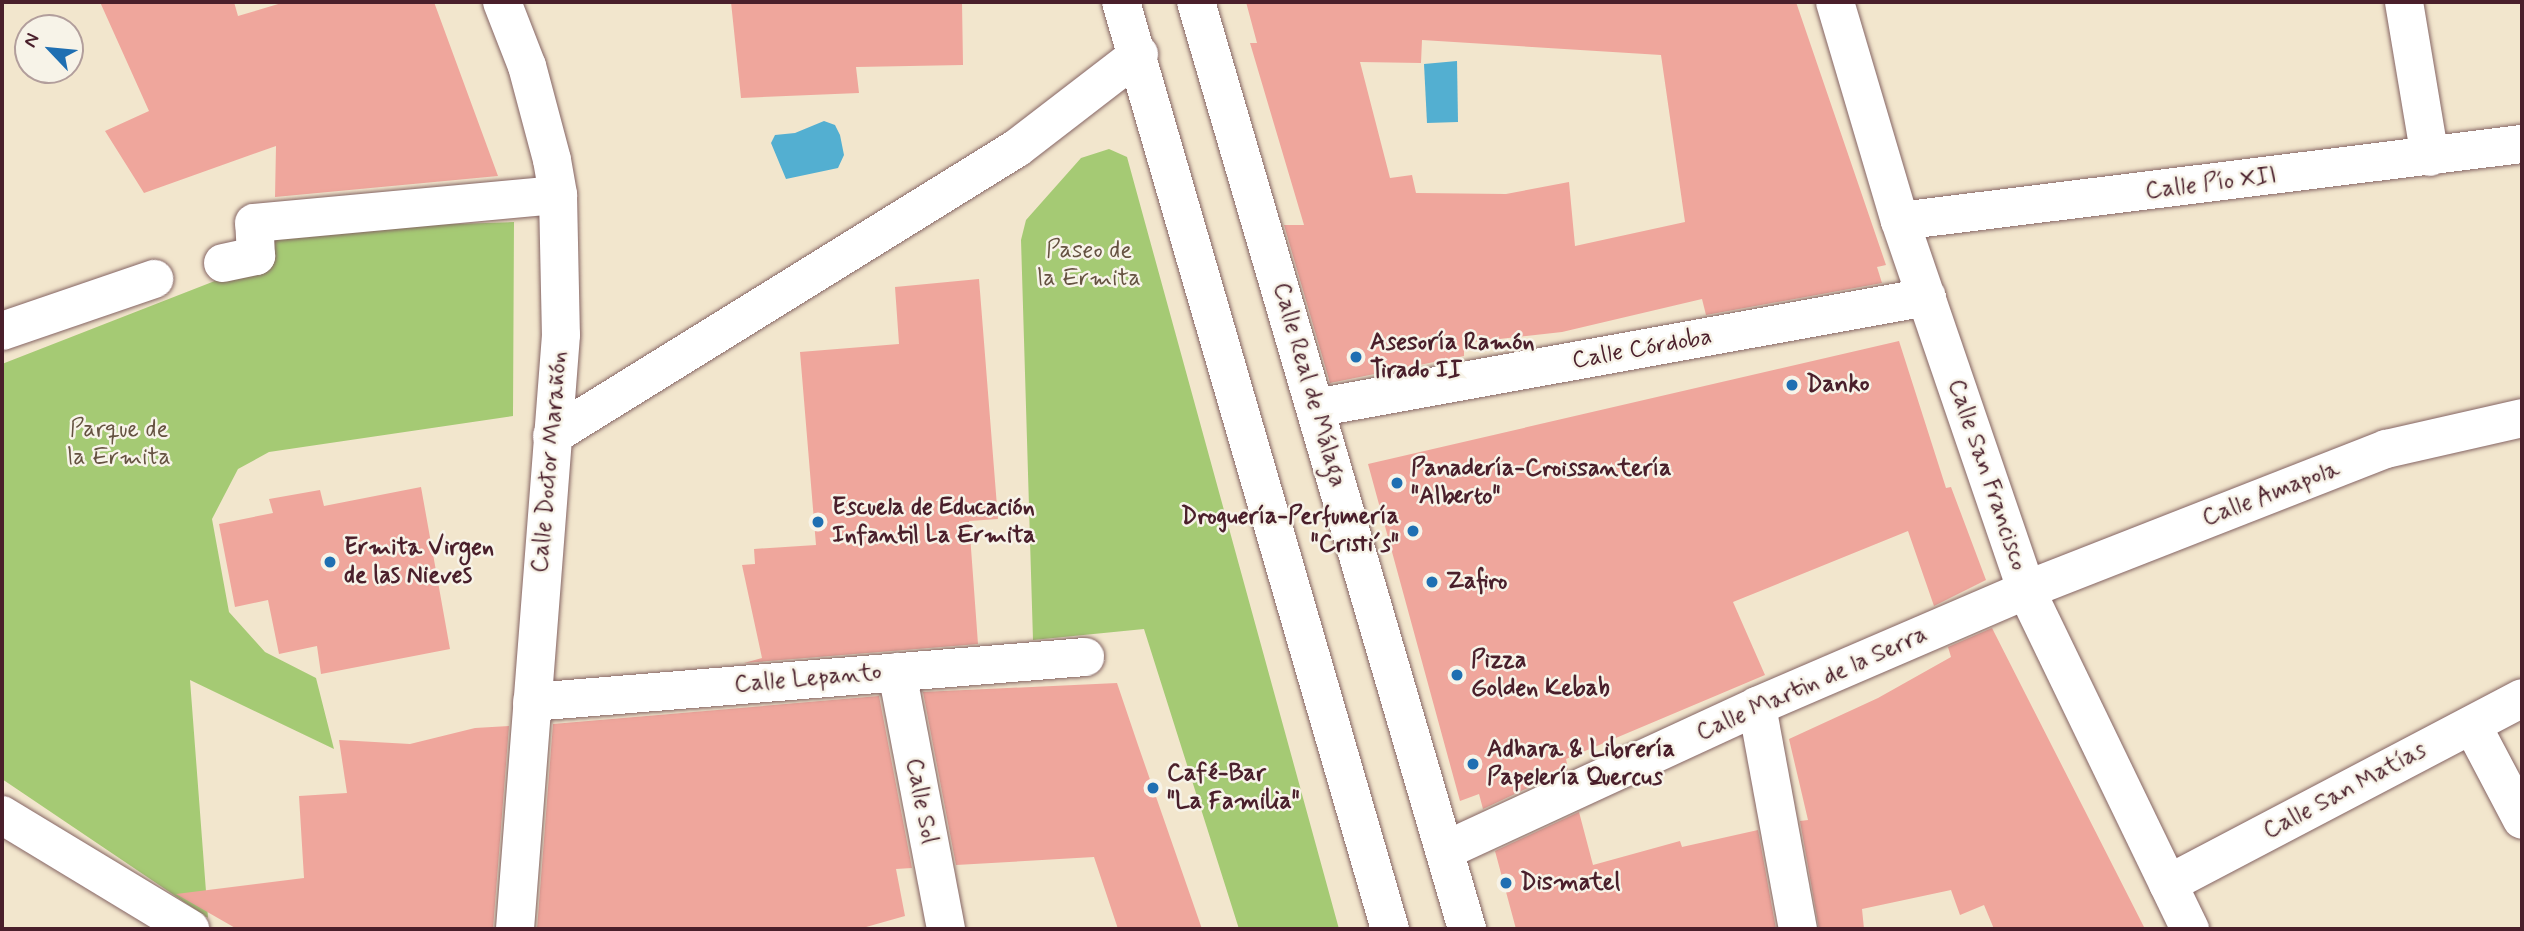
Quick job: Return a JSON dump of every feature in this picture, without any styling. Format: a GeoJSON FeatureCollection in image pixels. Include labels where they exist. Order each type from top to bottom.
{"type":"FeatureCollection","features":[{"type":"Feature","properties":{"kind":"street","name":"Calle Doctor Marañón"},"geometry":{"type":"LineString","coordinates":[[502,2],[527,66],[558,195],[561,335],[551,436],[515,929]]}},
{"type":"Feature","properties":{"kind":"street"},"geometry":{"type":"LineString","coordinates":[[1121,2],[1139,54],[1390,929]]}},
{"type":"Feature","properties":{"kind":"street","name":"Calle Real de Málaga"},"geometry":{"type":"LineString","coordinates":[[1196,2],[1467,929]]}},
{"type":"Feature","properties":{"kind":"street","name":"Calle San Francisco"},"geometry":{"type":"LineString","coordinates":[[1835,2],[1900,222],[2026,590],[2190,929]]}},
{"type":"Feature","properties":{"kind":"street"},"geometry":{"type":"LineString","coordinates":[[2403,2],[2430,157]]}},
{"type":"Feature","properties":{"kind":"street"},"geometry":{"type":"LineString","coordinates":[[551,436],[1017,148],[1139,54]]}},
{"type":"Feature","properties":{"kind":"street","name":"Calle Pío XII"},"geometry":{"type":"LineString","coordinates":[[1900,222],[2522,144]]}},
{"type":"Feature","properties":{"kind":"street"},"geometry":{"type":"LineString","coordinates":[[223,263],[256,256],[254,223],[558,195]]}},
{"type":"Feature","properties":{"kind":"street"},"geometry":{"type":"LineString","coordinates":[[2,331],[154,279]]}},
{"type":"Feature","properties":{"kind":"street","name":"Calle Córdoba"},"geometry":{"type":"LineString","coordinates":[[1315,408],[1927,297]]}},
{"type":"Feature","properties":{"kind":"street","name":"Calle Amapola"},"geometry":{"type":"LineString","coordinates":[[2026,590],[2386,449],[2522,418]]}},
{"type":"Feature","properties":{"kind":"street","name":"Calle Martin de la Serra"},"geometry":{"type":"LineString","coordinates":[[1446,850],[1758,706],[2026,590]]}},
{"type":"Feature","properties":{"kind":"street","name":"Calle Lepanto"},"geometry":{"type":"LineString","coordinates":[[532,702],[1085,657]]}},
{"type":"Feature","properties":{"kind":"street","name":"Calle Sol"},"geometry":{"type":"LineString","coordinates":[[897,672],[946,929]]}},
{"type":"Feature","properties":{"kind":"street","name":"Calle San Matías"},"geometry":{"type":"LineString","coordinates":[[2168,884],[2522,698]]}},
{"type":"Feature","properties":{"kind":"street"},"geometry":{"type":"LineString","coordinates":[[1758,706],[1798,929]]}},
{"type":"Feature","properties":{"kind":"street"},"geometry":{"type":"LineString","coordinates":[[2472,725],[2522,820]]}},
{"type":"Feature","properties":{"kind":"street"},"geometry":{"type":"LineString","coordinates":[[2,815],[190,929]]}},
{"type":"Feature","properties":{"kind":"green space","name":"Paseo de la Ermita"},"geometry":{"type":"Polygon","coordinates":[[[1109,149],[1127,157],[1339,929],[1239,929],[1144,629],[1033,640],[1021,240],[1026,220],[1081,158],[1109,149]]]}},
{"type":"Feature","properties":{"kind":"green space","name":"Parque de la Ermita"},"geometry":{"type":"Polygon","coordinates":[[[514,222],[513,416],[269,452],[238,469],[212,519],[229,612],[265,652],[316,678],[334,749],[190,680],[208,918],[2,779],[2,364],[243,270],[264,230],[514,222]]]}},
{"type":"Feature","properties":{"kind":"water"},"geometry":{"type":"Polygon","coordinates":[[[1457,61],[1458,122],[1427,123],[1424,64],[1457,61]]]}},
{"type":"Feature","properties":{"kind":"water"},"geometry":{"type":"Polygon","coordinates":[[[824,121],[835,125],[840,135],[844,155],[838,168],[786,179],[771,143],[775,135],[795,133],[824,121]]]}},
{"type":"Feature","properties":{"kind":"building"},"geometry":{"type":"Polygon","coordinates":[[[100,2],[234,2],[238,16],[285,2],[434,2],[498,176],[275,197],[276,146],[144,193],[105,131],[149,111],[100,2]]]}},
{"type":"Feature","properties":{"kind":"building"},"geometry":{"type":"Polygon","coordinates":[[[731,2],[962,2],[963,65],[856,67],[859,93],[741,98],[731,2]]]}},
{"type":"Feature","properties":{"kind":"building"},"geometry":{"type":"Polygon","coordinates":[[[1246,2],[1796,2],[1886,265],[1877,267],[1882,283],[1706,315],[1702,299],[1562,332],[1464,343],[1464,356],[1330,383],[1284,225],[1304,225],[1250,43],[1257,43],[1246,2]],[[1422,40],[1421,63],[1360,62],[1390,178],[1412,175],[1416,193],[1506,194],[1569,182],[1575,246],[1685,222],[1661,55],[1422,40]]]}},
{"type":"Feature","properties":{"kind":"building"},"geometry":{"type":"Polygon","coordinates":[[[979,279],[998,519],[969,521],[978,644],[744,663],[762,658],[742,565],[755,564],[754,549],[816,545],[800,352],[899,344],[895,287],[979,279]]]}},
{"type":"Feature","properties":{"kind":"building"},"geometry":{"type":"Polygon","coordinates":[[[1899,341],[1946,488],[1951,487],[1986,580],[1934,606],[1908,531],[1733,602],[1765,675],[1566,759],[1568,769],[1483,809],[1479,794],[1460,801],[1368,464],[1899,341]]]}},
{"type":"Feature","properties":{"kind":"building","name":"Ermita Virgen de las Nieves"},"geometry":{"type":"Polygon","coordinates":[[[421,487],[450,649],[321,674],[317,646],[279,654],[268,600],[235,607],[219,524],[273,513],[269,499],[320,490],[324,506],[421,487]]]}},
{"type":"Feature","properties":{"kind":"building"},"geometry":{"type":"Polygon","coordinates":[[[1992,628],[2145,929],[1994,929],[1984,905],[1960,915],[1951,890],[1862,909],[1864,929],[1819,929],[1800,821],[1808,820],[1789,739],[1878,698],[1951,657],[1948,647],[1992,628]]]}},
{"type":"Feature","properties":{"kind":"building"},"geometry":{"type":"Polygon","coordinates":[[[1117,683],[1202,929],[1118,929],[1094,857],[956,865],[923,692],[1117,683]]]}},
{"type":"Feature","properties":{"kind":"building"},"geometry":{"type":"Polygon","coordinates":[[[879,696],[912,868],[896,869],[905,916],[859,929],[537,929],[553,724],[879,696]]]}},
{"type":"Feature","properties":{"kind":"building"},"geometry":{"type":"Polygon","coordinates":[[[509,726],[493,929],[237,929],[176,894],[304,878],[299,796],[347,793],[339,740],[410,744],[475,728],[509,726]]]}},
{"type":"Feature","properties":{"kind":"building"},"geometry":{"type":"Polygon","coordinates":[[[1579,812],[1593,865],[1680,841],[1682,847],[1758,830],[1776,929],[1516,929],[1495,851],[1579,812]]]}},
{"type":"Feature","properties":{"kind":"place","name":"Asesoría Ramón Tirado II"},"geometry":{"type":"Point","coordinates":[1356,357]}},
{"type":"Feature","properties":{"kind":"place","name":"Danko"},"geometry":{"type":"Point","coordinates":[1792,385]}},
{"type":"Feature","properties":{"kind":"place","name":"Panadería-Croissantería \"Alberto\""},"geometry":{"type":"Point","coordinates":[1397,483]}},
{"type":"Feature","properties":{"kind":"place","name":"Escuela de Educación Infantil La Ermita"},"geometry":{"type":"Point","coordinates":[818,522]}},
{"type":"Feature","properties":{"kind":"place","name":"Droguería-Perfumería \"Cristi´s\""},"geometry":{"type":"Point","coordinates":[1413,531]}},
{"type":"Feature","properties":{"kind":"place","name":"Ermita Virgen de las Nieves"},"geometry":{"type":"Point","coordinates":[330,562]}},
{"type":"Feature","properties":{"kind":"place","name":"Zafiro"},"geometry":{"type":"Point","coordinates":[1432,582]}},
{"type":"Feature","properties":{"kind":"place","name":"Pizza Golden Kebab"},"geometry":{"type":"Point","coordinates":[1457,675]}},
{"type":"Feature","properties":{"kind":"place","name":"Adhara & Librería Papelería Quercus"},"geometry":{"type":"Point","coordinates":[1473,764]}},
{"type":"Feature","properties":{"kind":"place","name":"Café-Bar \"La Familia\""},"geometry":{"type":"Point","coordinates":[1153,788]}},
{"type":"Feature","properties":{"kind":"place","name":"Dismatel"},"geometry":{"type":"Point","coordinates":[1506,883]}}]}
